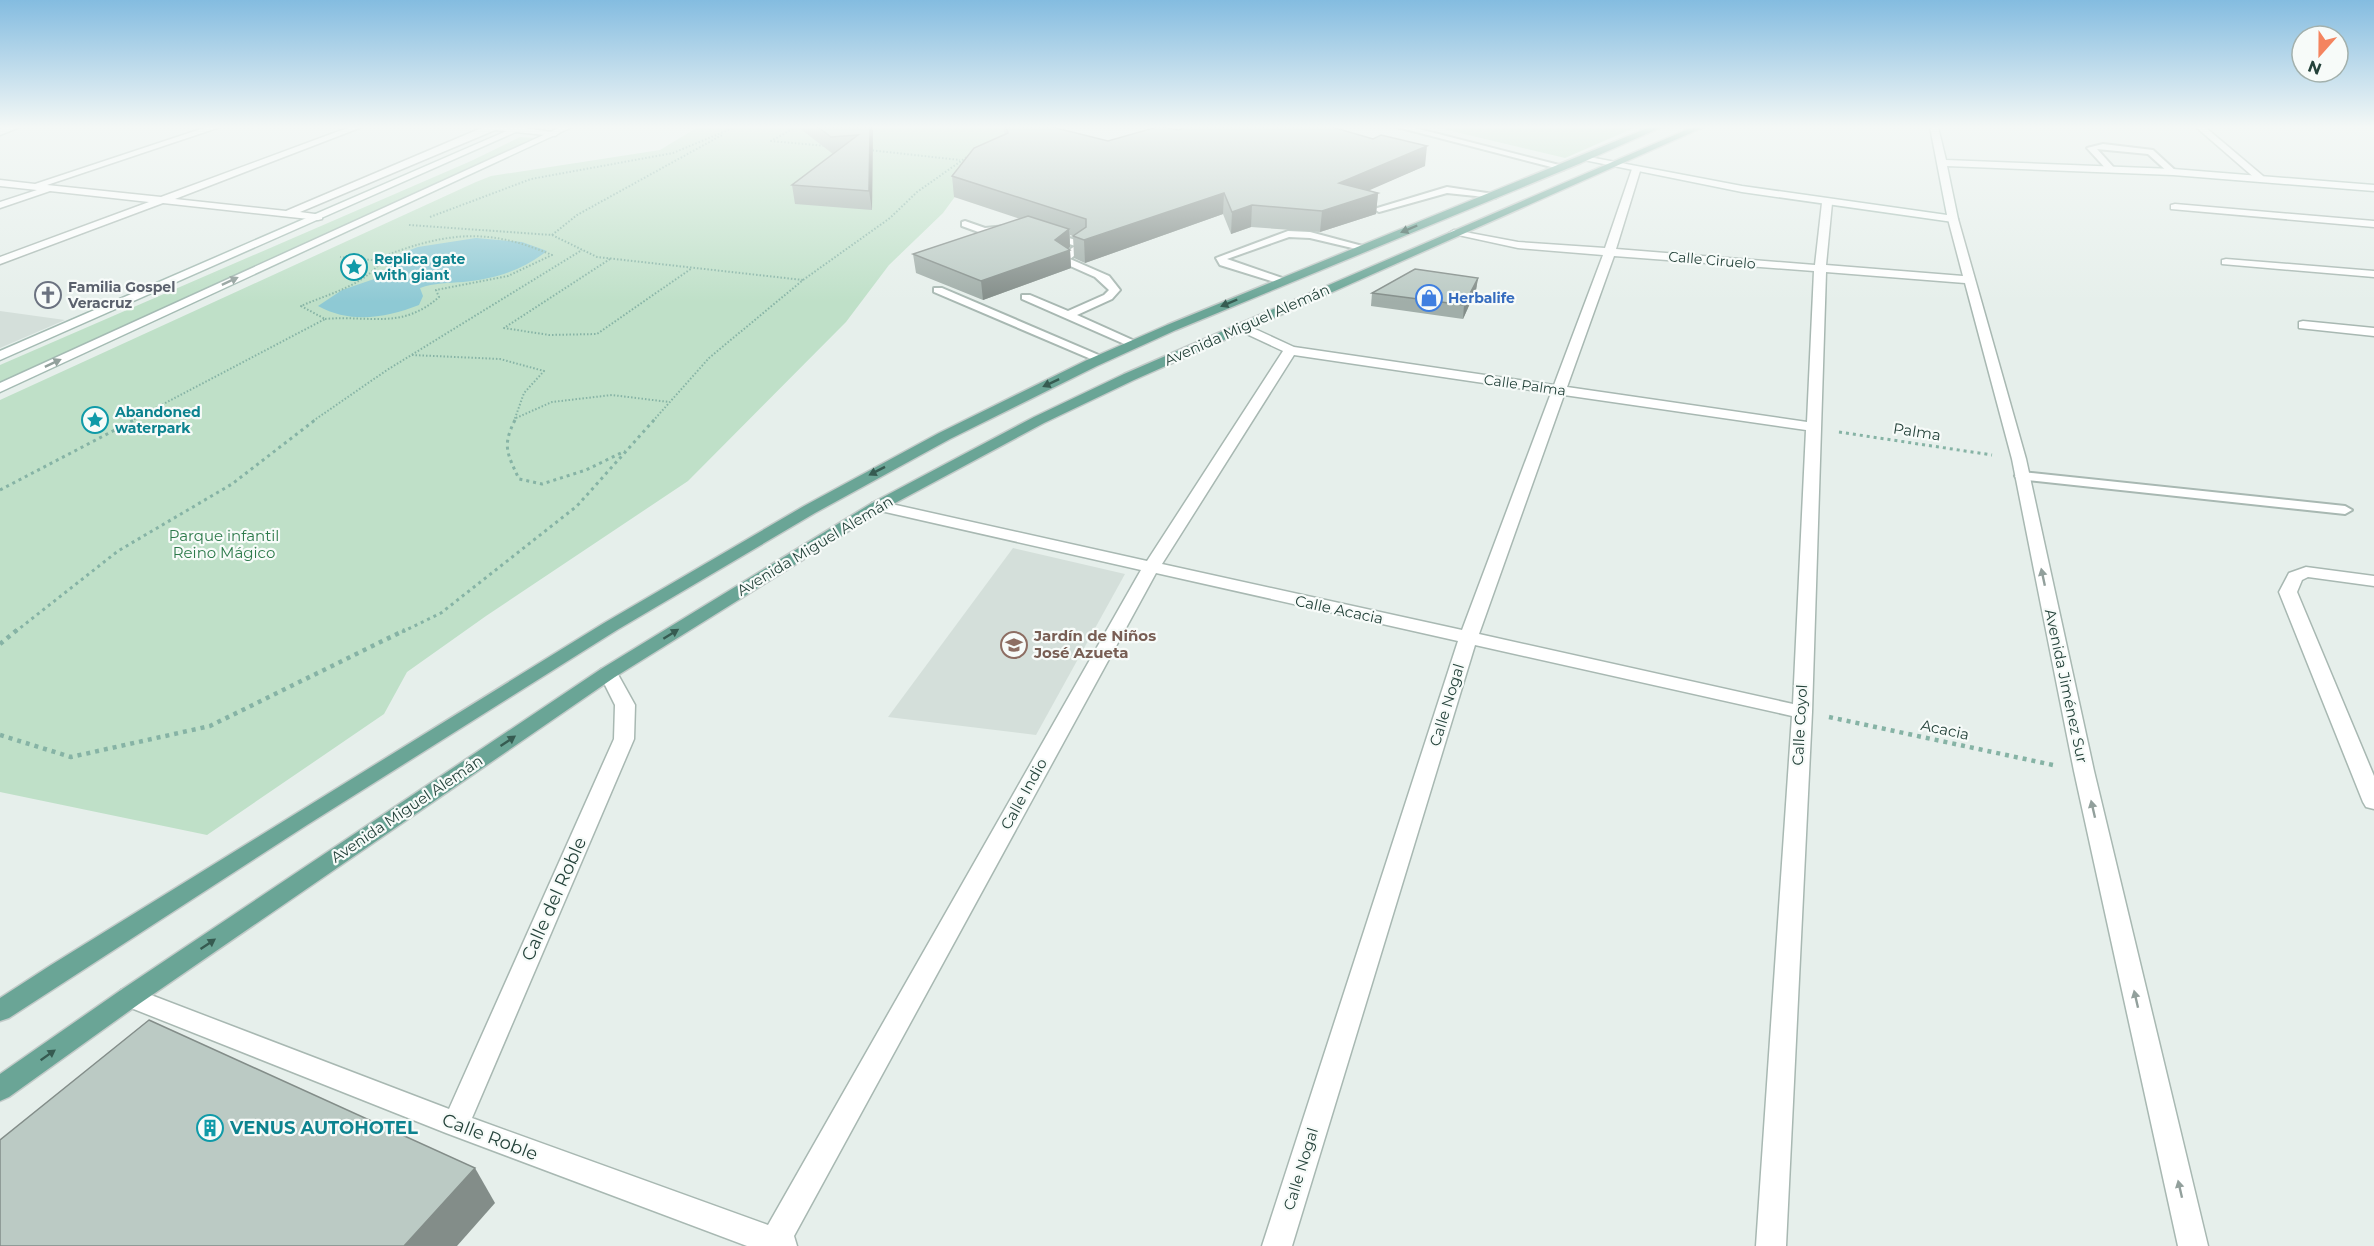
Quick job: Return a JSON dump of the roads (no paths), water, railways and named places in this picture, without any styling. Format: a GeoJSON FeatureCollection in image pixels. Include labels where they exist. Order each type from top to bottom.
{"type":"FeatureCollection","features":[{"type":"Feature","properties":{"kind":"main road","name":"Avenida Miguel Alemán"},"geometry":{"type":"LineString","coordinates":[[0,1011],[328,801],[618,622],[862,478],[1133,344],[1281,281],[1519,185]]}},
{"type":"Feature","properties":{"kind":"main road","name":"Avenida Miguel Alemán"},"geometry":{"type":"LineString","coordinates":[[0,1089],[130,996],[608,673],[878,506],[1039,420],[1242,327],[1565,185]]}},
{"type":"Feature","properties":{"kind":"street"},"geometry":{"type":"LineString","coordinates":[[24,185],[318,217]]}},
{"type":"Feature","properties":{"kind":"street"},"geometry":{"type":"LineString","coordinates":[[0,261],[202,185]]}},
{"type":"Feature","properties":{"kind":"street"},"geometry":{"type":"LineString","coordinates":[[286,214],[355,185]]}},
{"type":"Feature","properties":{"kind":"street"},"geometry":{"type":"LineString","coordinates":[[0,356],[391,185]]}},
{"type":"Feature","properties":{"kind":"street"},"geometry":{"type":"LineString","coordinates":[[0,388],[442,185]]}},
{"type":"Feature","properties":{"kind":"street","name":"Calle Nogal"},"geometry":{"type":"LineString","coordinates":[[1277,1246],[1468,638],[1610,251],[1631,185]]}},
{"type":"Feature","properties":{"kind":"street"},"geometry":{"type":"LineString","coordinates":[[1720,185],[1827,203],[1953,219]]}},
{"type":"Feature","properties":{"kind":"street","name":"Avenida Jiménez Sur"},"geometry":{"type":"LineString","coordinates":[[1946,185],[1953,219],[2020,468],[2084,771],[2193,1246]]}},
{"type":"Feature","properties":{"kind":"street"},"geometry":{"type":"LineString","coordinates":[[2341,185],[2374,188]]}},
{"type":"Feature","properties":{"kind":"street"},"geometry":{"type":"LineString","coordinates":[[0,205],[50,188]]}},
{"type":"Feature","properties":{"kind":"street","name":"Calle Coyol"},"geometry":{"type":"LineString","coordinates":[[1771,1246],[1802,712],[1820,268],[1827,203]]}},
{"type":"Feature","properties":{"kind":"street"},"geometry":{"type":"LineString","coordinates":[[2175,207],[2374,224]]}},
{"type":"Feature","properties":{"kind":"street","name":"Calle Ciruelo"},"geometry":{"type":"LineString","coordinates":[[1454,233],[1501,243],[1971,280]]}},
{"type":"Feature","properties":{"kind":"street"},"geometry":{"type":"LineString","coordinates":[[2226,262],[2374,274]]}},
{"type":"Feature","properties":{"kind":"street"},"geometry":{"type":"LineString","coordinates":[[2303,326],[2374,332]]}},
{"type":"Feature","properties":{"kind":"street","name":"Calle Palma"},"geometry":{"type":"LineString","coordinates":[[1242,327],[1290,350],[1812,427]]}},
{"type":"Feature","properties":{"kind":"street","name":"Calle Indio"},"geometry":{"type":"LineString","coordinates":[[777,1245],[1150,569],[1290,350]]}},
{"type":"Feature","properties":{"kind":"street","name":"Calle Acacia"},"geometry":{"type":"LineString","coordinates":[[878,506],[1150,569],[1802,712]]}},
{"type":"Feature","properties":{"kind":"street"},"geometry":{"type":"LineString","coordinates":[[2374,581],[2306,572],[2295,577],[2288,592],[2374,802]]}},
{"type":"Feature","properties":{"kind":"street","name":"Calle del Roble"},"geometry":{"type":"LineString","coordinates":[[456,1124],[624,739],[626,705],[608,673]]}},
{"type":"Feature","properties":{"kind":"street","name":"Calle Roble"},"geometry":{"type":"LineString","coordinates":[[130,996],[456,1124],[777,1245]]}},
{"type":"Feature","properties":{"kind":"lane"},"geometry":{"type":"LineString","coordinates":[[1379,209],[1447,190],[1495,195]]}},
{"type":"Feature","properties":{"kind":"lane"},"geometry":{"type":"LineString","coordinates":[[965,225],[988,231],[1017,226]]}},
{"type":"Feature","properties":{"kind":"lane"},"geometry":{"type":"LineString","coordinates":[[1039,230],[1082,245],[1063,259],[1095,272],[1111,283],[1115,290],[1108,297],[1068,315]]}},
{"type":"Feature","properties":{"kind":"lane"},"geometry":{"type":"LineString","coordinates":[[1281,281],[1224,263],[1221,258],[1288,234],[1310,235],[1365,248]]}},
{"type":"Feature","properties":{"kind":"lane"},"geometry":{"type":"LineString","coordinates":[[938,290],[1102,359]]}},
{"type":"Feature","properties":{"kind":"lane"},"geometry":{"type":"LineString","coordinates":[[1026,297],[1133,344]]}},
{"type":"Feature","properties":{"kind":"lane"},"geometry":{"type":"LineString","coordinates":[[2020,468],[2345,510]]}},
{"type":"Feature","properties":{"kind":"water"},"geometry":{"type":"Polygon","coordinates":[[[476,238],[522,242],[547,251],[517,269],[497,276],[420,288],[423,296],[419,305],[394,313],[356,317],[330,312],[318,306],[342,290],[380,277],[399,254],[418,247],[476,238]]]}},
{"type":"Feature","properties":{"kind":"place","name":"Replica gate with giant"},"geometry":{"type":"Point","coordinates":[354,267]}},
{"type":"Feature","properties":{"kind":"place","name":"Familia Gospel Veracruz"},"geometry":{"type":"Point","coordinates":[48,295]}},
{"type":"Feature","properties":{"kind":"place","name":"Herbalife"},"geometry":{"type":"Point","coordinates":[1429,298]}},
{"type":"Feature","properties":{"kind":"place","name":"Abandoned waterpark"},"geometry":{"type":"Point","coordinates":[95,420]}},
{"type":"Feature","properties":{"kind":"place","name":"Jardín de Niños José Azueta"},"geometry":{"type":"Point","coordinates":[1014,645]}},
{"type":"Feature","properties":{"kind":"place","name":"VENUS AUTOHOTEL"},"geometry":{"type":"Point","coordinates":[210,1128]}},
{"type":"Feature","properties":{"kind":"park label","name":"Parque infantil Reino Mágico"},"geometry":{"type":"Point","coordinates":[224,544]}}]}
